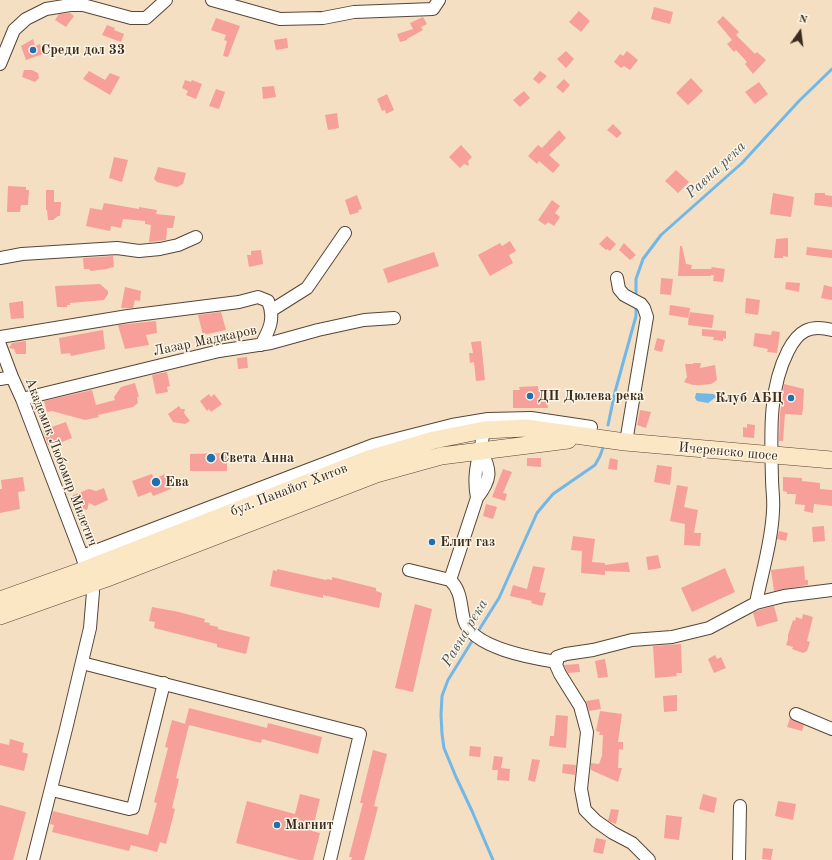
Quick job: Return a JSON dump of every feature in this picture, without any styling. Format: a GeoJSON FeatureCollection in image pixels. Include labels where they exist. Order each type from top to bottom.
{"type":"FeatureCollection","features":[{"type":"Feature","properties":{"kind":"street"},"geometry":{"type":"LineString","coordinates":[[0,64],[14,30],[26,19],[46,9],[70,5],[83,5],[131,18],[146,18],[166,0]]}},
{"type":"Feature","properties":{"kind":"street"},"geometry":{"type":"LineString","coordinates":[[212,0],[280,19],[323,18],[354,12],[433,9],[439,0]]}},
{"type":"Feature","properties":{"kind":"street"},"geometry":{"type":"LineString","coordinates":[[272,310],[307,288],[345,233]]}},
{"type":"Feature","properties":{"kind":"street"},"geometry":{"type":"LineString","coordinates":[[0,258],[22,254],[117,248],[139,251],[160,249],[196,237]]}},
{"type":"Feature","properties":{"kind":"street"},"geometry":{"type":"LineString","coordinates":[[617,278],[619,289],[624,295],[641,304],[647,317],[625,442]]}},
{"type":"Feature","properties":{"kind":"street"},"geometry":{"type":"LineString","coordinates":[[0,337],[128,316],[239,302],[258,297],[268,301],[272,310],[270,330],[261,345]]}},
{"type":"Feature","properties":{"kind":"street","name":"Лазар Маджаров"},"geometry":{"type":"LineString","coordinates":[[22,399],[219,351],[271,343],[318,330],[364,320],[394,318]]}},
{"type":"Feature","properties":{"kind":"street"},"geometry":{"type":"LineString","coordinates":[[756,603],[770,536],[773,510],[771,424],[775,383],[780,366],[790,346],[801,332],[814,327],[832,330]]}},
{"type":"Feature","properties":{"kind":"street","name":"Академик Любомир Милетич"},"geometry":{"type":"LineString","coordinates":[[0,345],[6,378],[22,399],[87,570]]}},
{"type":"Feature","properties":{"kind":"street"},"geometry":{"type":"LineString","coordinates":[[33,860],[52,790],[90,628],[93,592],[87,570],[373,444],[488,418],[531,418],[589,432]]}},
{"type":"Feature","properties":{"kind":"street","name":"бул. Панайот Хитов"},"geometry":{"type":"LineString","coordinates":[[0,616],[87,570],[369,459],[434,440],[484,430],[526,428],[589,432],[625,442]]}},
{"type":"Feature","properties":{"kind":"street"},"geometry":{"type":"LineString","coordinates":[[450,580],[477,498],[475,486],[476,464],[481,451],[484,430]]}},
{"type":"Feature","properties":{"kind":"street","name":"бул. Панайот Хитов"},"geometry":{"type":"LineString","coordinates":[[0,600],[376,474],[441,456],[481,451],[589,432]]}},
{"type":"Feature","properties":{"kind":"street","name":"Ичеренско шосе"},"geometry":{"type":"LineString","coordinates":[[625,442],[772,456],[832,460]]}},
{"type":"Feature","properties":{"kind":"street"},"geometry":{"type":"LineString","coordinates":[[409,570],[450,580],[456,586],[464,621],[470,631],[480,639],[502,649],[523,656],[557,662]]}},
{"type":"Feature","properties":{"kind":"street"},"geometry":{"type":"LineString","coordinates":[[649,860],[632,843],[613,833],[596,821],[585,810],[581,789],[587,732],[580,706],[556,665],[557,657],[632,640],[672,637],[709,628],[756,603],[784,596],[832,590]]}},
{"type":"Feature","properties":{"kind":"street"},"geometry":{"type":"LineString","coordinates":[[82,663],[360,734],[330,860]]}},
{"type":"Feature","properties":{"kind":"street"},"geometry":{"type":"LineString","coordinates":[[52,790],[129,809],[133,808],[164,683]]}},
{"type":"Feature","properties":{"kind":"street"},"geometry":{"type":"LineString","coordinates":[[796,714],[832,729]]}},
{"type":"Feature","properties":{"kind":"street"},"geometry":{"type":"LineString","coordinates":[[739,860],[740,806]]}},
{"type":"Feature","properties":{"kind":"water"},"geometry":{"type":"Polygon","coordinates":[[[696,393],[714,394],[716,397],[708,403],[697,401],[695,398],[696,393]]]}},
{"type":"Feature","properties":{"kind":"building"},"geometry":{"type":"Polygon","coordinates":[[[654,7],[673,12],[670,24],[651,19],[654,7]]]}},
{"type":"Feature","properties":{"kind":"building"},"geometry":{"type":"Polygon","coordinates":[[[579,11],[590,21],[581,32],[569,22],[579,11]]]}},
{"type":"Feature","properties":{"kind":"building"},"geometry":{"type":"Polygon","coordinates":[[[70,13],[74,16],[66,27],[55,20],[59,14],[70,13]]]}},
{"type":"Feature","properties":{"kind":"building"},"geometry":{"type":"Polygon","coordinates":[[[723,16],[739,32],[736,35],[755,54],[757,52],[766,60],[753,74],[745,64],[747,62],[736,50],[734,52],[727,44],[732,40],[717,22],[723,16]]]}},
{"type":"Feature","properties":{"kind":"building"},"geometry":{"type":"Polygon","coordinates":[[[423,17],[427,24],[421,27],[423,30],[407,40],[400,42],[397,34],[413,29],[410,23],[423,17]]]}},
{"type":"Feature","properties":{"kind":"building"},"geometry":{"type":"Polygon","coordinates":[[[216,18],[240,26],[228,57],[223,56],[227,41],[224,40],[226,35],[211,30],[216,18]]]}},
{"type":"Feature","properties":{"kind":"building"},"geometry":{"type":"Polygon","coordinates":[[[107,25],[124,34],[121,42],[102,35],[107,25]]]}},
{"type":"Feature","properties":{"kind":"building"},"geometry":{"type":"Polygon","coordinates":[[[287,38],[288,48],[276,50],[274,40],[287,38]]]}},
{"type":"Feature","properties":{"kind":"building","name":"Среди дол 33"},"geometry":{"type":"Polygon","coordinates":[[[33,39],[35,46],[40,44],[43,54],[26,60],[21,46],[33,39]]]}},
{"type":"Feature","properties":{"kind":"building"},"geometry":{"type":"Polygon","coordinates":[[[566,51],[574,59],[566,68],[557,59],[566,51]]]}},
{"type":"Feature","properties":{"kind":"building"},"geometry":{"type":"Polygon","coordinates":[[[627,51],[638,60],[630,70],[624,66],[621,68],[614,62],[620,54],[623,56],[627,51]]]}},
{"type":"Feature","properties":{"kind":"building"},"geometry":{"type":"Polygon","coordinates":[[[24,70],[32,70],[38,73],[39,78],[35,82],[22,77],[24,70]]]}},
{"type":"Feature","properties":{"kind":"building"},"geometry":{"type":"Polygon","coordinates":[[[89,71],[105,80],[110,73],[120,77],[110,95],[83,79],[89,71]]]}},
{"type":"Feature","properties":{"kind":"building"},"geometry":{"type":"Polygon","coordinates":[[[540,71],[547,76],[539,84],[533,79],[540,71]]]}},
{"type":"Feature","properties":{"kind":"building"},"geometry":{"type":"Polygon","coordinates":[[[691,78],[703,91],[688,105],[676,93],[691,78]]]}},
{"type":"Feature","properties":{"kind":"building"},"geometry":{"type":"Polygon","coordinates":[[[564,79],[570,85],[563,93],[556,87],[564,79]]]}},
{"type":"Feature","properties":{"kind":"building"},"geometry":{"type":"Polygon","coordinates":[[[185,80],[191,82],[192,80],[202,84],[196,99],[186,95],[188,91],[182,88],[185,80]]]}},
{"type":"Feature","properties":{"kind":"building"},"geometry":{"type":"Polygon","coordinates":[[[759,82],[768,94],[755,104],[745,92],[759,82]]]}},
{"type":"Feature","properties":{"kind":"building"},"geometry":{"type":"Polygon","coordinates":[[[274,86],[276,97],[263,99],[262,87],[274,86]]]}},
{"type":"Feature","properties":{"kind":"building"},"geometry":{"type":"Polygon","coordinates":[[[216,89],[225,92],[219,109],[209,106],[216,89]]]}},
{"type":"Feature","properties":{"kind":"building"},"geometry":{"type":"Polygon","coordinates":[[[524,91],[530,98],[520,107],[513,100],[524,91]]]}},
{"type":"Feature","properties":{"kind":"building"},"geometry":{"type":"Polygon","coordinates":[[[387,94],[394,110],[386,114],[385,110],[382,111],[377,99],[387,94]]]}},
{"type":"Feature","properties":{"kind":"building"},"geometry":{"type":"Polygon","coordinates":[[[337,113],[339,128],[328,130],[325,115],[337,113]]]}},
{"type":"Feature","properties":{"kind":"building"},"geometry":{"type":"Polygon","coordinates":[[[613,124],[622,133],[617,138],[607,130],[613,124]]]}},
{"type":"Feature","properties":{"kind":"building"},"geometry":{"type":"Polygon","coordinates":[[[559,130],[566,138],[549,155],[560,165],[553,173],[539,161],[537,164],[528,156],[538,145],[542,148],[559,130]]]}},
{"type":"Feature","properties":{"kind":"building"},"geometry":{"type":"Polygon","coordinates":[[[461,145],[472,157],[468,161],[469,166],[464,164],[460,168],[449,157],[461,145]]]}},
{"type":"Feature","properties":{"kind":"building"},"geometry":{"type":"Polygon","coordinates":[[[114,157],[128,160],[122,182],[109,178],[114,157]]]}},
{"type":"Feature","properties":{"kind":"building"},"geometry":{"type":"Polygon","coordinates":[[[158,167],[186,173],[183,184],[177,187],[157,182],[154,179],[158,167]]]}},
{"type":"Feature","properties":{"kind":"building"},"geometry":{"type":"Polygon","coordinates":[[[676,170],[689,182],[678,193],[665,181],[676,170]]]}},
{"type":"Feature","properties":{"kind":"building"},"geometry":{"type":"Polygon","coordinates":[[[8,186],[26,187],[26,190],[29,190],[28,205],[21,205],[20,212],[7,212],[8,186]]]}},
{"type":"Feature","properties":{"kind":"building"},"geometry":{"type":"Polygon","coordinates":[[[46,190],[54,190],[54,202],[61,202],[60,216],[53,220],[48,220],[46,210],[46,190]]]}},
{"type":"Feature","properties":{"kind":"building"},"geometry":{"type":"Polygon","coordinates":[[[773,193],[794,197],[791,217],[770,214],[773,193]]]}},
{"type":"Feature","properties":{"kind":"building"},"geometry":{"type":"Polygon","coordinates":[[[815,193],[825,193],[825,195],[832,196],[832,207],[814,205],[815,193]]]}},
{"type":"Feature","properties":{"kind":"building"},"geometry":{"type":"Polygon","coordinates":[[[357,195],[362,209],[358,210],[359,212],[350,215],[345,200],[357,195]]]}},
{"type":"Feature","properties":{"kind":"building"},"geometry":{"type":"Polygon","coordinates":[[[552,200],[560,206],[555,213],[560,217],[554,226],[548,222],[545,225],[538,220],[552,200]]]}},
{"type":"Feature","properties":{"kind":"building"},"geometry":{"type":"Polygon","coordinates":[[[104,203],[139,209],[139,207],[157,210],[156,214],[175,216],[173,228],[167,228],[166,240],[149,242],[151,225],[145,224],[145,221],[123,219],[121,228],[111,226],[110,231],[86,226],[90,208],[102,210],[104,203]]]}},
{"type":"Feature","properties":{"kind":"building"},"geometry":{"type":"Polygon","coordinates":[[[607,236],[616,244],[610,251],[607,249],[606,250],[599,244],[607,236]]]}},
{"type":"Feature","properties":{"kind":"building"},"geometry":{"type":"Polygon","coordinates":[[[788,238],[788,257],[783,256],[783,258],[774,258],[776,239],[788,238]]]}},
{"type":"Feature","properties":{"kind":"building"},"geometry":{"type":"Polygon","coordinates":[[[510,241],[516,251],[509,255],[513,263],[490,276],[478,255],[500,243],[502,246],[510,241]]]}},
{"type":"Feature","properties":{"kind":"building"},"geometry":{"type":"Polygon","coordinates":[[[624,243],[636,255],[630,260],[619,250],[624,243]]]}},
{"type":"Feature","properties":{"kind":"building"},"geometry":{"type":"Polygon","coordinates":[[[680,246],[682,246],[686,264],[692,265],[691,269],[711,269],[712,267],[725,269],[723,282],[713,281],[714,275],[678,276],[680,246]]]}},
{"type":"Feature","properties":{"kind":"building"},"geometry":{"type":"Polygon","coordinates":[[[807,247],[832,250],[832,258],[806,255],[807,247]]]}},
{"type":"Feature","properties":{"kind":"building"},"geometry":{"type":"Polygon","coordinates":[[[261,250],[263,264],[249,267],[247,255],[251,255],[251,251],[261,250]]]}},
{"type":"Feature","properties":{"kind":"building"},"geometry":{"type":"Polygon","coordinates":[[[434,252],[439,266],[388,283],[383,269],[434,252]]]}},
{"type":"Feature","properties":{"kind":"building"},"geometry":{"type":"Polygon","coordinates":[[[113,256],[114,267],[91,271],[89,269],[84,269],[83,258],[113,256]]]}},
{"type":"Feature","properties":{"kind":"building"},"geometry":{"type":"Polygon","coordinates":[[[661,278],[673,279],[671,295],[660,294],[661,278]]]}},
{"type":"Feature","properties":{"kind":"building"},"geometry":{"type":"Polygon","coordinates":[[[786,282],[800,283],[799,292],[785,289],[786,282]]]}},
{"type":"Feature","properties":{"kind":"building"},"geometry":{"type":"Polygon","coordinates":[[[100,284],[108,291],[108,294],[104,300],[70,303],[67,307],[57,307],[55,286],[100,284]]]}},
{"type":"Feature","properties":{"kind":"building"},"geometry":{"type":"Polygon","coordinates":[[[824,285],[832,287],[832,300],[821,298],[824,285]]]}},
{"type":"Feature","properties":{"kind":"building"},"geometry":{"type":"Polygon","coordinates":[[[125,287],[141,291],[140,301],[135,300],[133,308],[121,308],[125,287]]]}},
{"type":"Feature","properties":{"kind":"building"},"geometry":{"type":"Polygon","coordinates":[[[746,298],[760,300],[758,315],[745,313],[746,298]]]}},
{"type":"Feature","properties":{"kind":"building"},"geometry":{"type":"Polygon","coordinates":[[[23,301],[24,318],[11,319],[9,303],[23,301]]]}},
{"type":"Feature","properties":{"kind":"building"},"geometry":{"type":"Polygon","coordinates":[[[670,305],[690,308],[689,318],[669,315],[670,305]]]}},
{"type":"Feature","properties":{"kind":"building"},"geometry":{"type":"Polygon","coordinates":[[[221,312],[226,330],[203,335],[198,315],[221,312]]]}},
{"type":"Feature","properties":{"kind":"building"},"geometry":{"type":"Polygon","coordinates":[[[689,312],[714,315],[712,328],[688,325],[689,312]]]}},
{"type":"Feature","properties":{"kind":"building"},"geometry":{"type":"Polygon","coordinates":[[[156,321],[157,333],[146,335],[149,345],[125,349],[118,325],[156,321]]]}},
{"type":"Feature","properties":{"kind":"building"},"geometry":{"type":"Polygon","coordinates":[[[702,329],[726,331],[726,339],[723,338],[723,341],[713,340],[714,337],[702,336],[702,329]]]}},
{"type":"Feature","properties":{"kind":"building"},"geometry":{"type":"Polygon","coordinates":[[[103,330],[105,349],[71,356],[70,353],[61,354],[59,338],[103,330]]]}},
{"type":"Feature","properties":{"kind":"building"},"geometry":{"type":"Polygon","coordinates":[[[772,331],[780,332],[777,353],[767,352],[768,349],[753,346],[755,333],[771,335],[772,331]]]}},
{"type":"Feature","properties":{"kind":"building"},"geometry":{"type":"Polygon","coordinates":[[[657,338],[665,340],[662,352],[654,350],[657,338]]]}},
{"type":"Feature","properties":{"kind":"building"},"geometry":{"type":"Polygon","coordinates":[[[26,341],[26,354],[16,354],[14,349],[9,348],[12,343],[26,341]]]}},
{"type":"Feature","properties":{"kind":"building"},"geometry":{"type":"Polygon","coordinates":[[[481,341],[485,380],[476,381],[474,362],[470,363],[469,353],[473,353],[471,342],[481,341]]]}},
{"type":"Feature","properties":{"kind":"building"},"geometry":{"type":"Polygon","coordinates":[[[247,357],[248,368],[238,369],[237,358],[247,357]]]}},
{"type":"Feature","properties":{"kind":"building"},"geometry":{"type":"Polygon","coordinates":[[[701,363],[700,368],[715,365],[717,380],[711,384],[701,385],[693,385],[684,382],[687,377],[685,364],[701,363]]]}},
{"type":"Feature","properties":{"kind":"building"},"geometry":{"type":"Polygon","coordinates":[[[167,372],[170,386],[167,387],[168,392],[156,394],[152,375],[167,372]]]}},
{"type":"Feature","properties":{"kind":"building"},"geometry":{"type":"Polygon","coordinates":[[[135,383],[139,397],[137,397],[138,403],[133,407],[98,415],[99,417],[85,420],[52,411],[47,412],[44,401],[92,390],[96,405],[115,400],[114,397],[121,387],[135,383]]]}},
{"type":"Feature","properties":{"kind":"building","name":"Клуб АБЦ"},"geometry":{"type":"Polygon","coordinates":[[[784,384],[804,389],[803,408],[802,415],[785,414],[783,441],[779,441],[780,414],[784,384]]]}},
{"type":"Feature","properties":{"kind":"building","name":"ДП Дюлева река"},"geometry":{"type":"Polygon","coordinates":[[[538,386],[538,389],[547,388],[548,408],[513,408],[513,390],[520,390],[519,387],[538,386]]]}},
{"type":"Feature","properties":{"kind":"building"},"geometry":{"type":"Polygon","coordinates":[[[209,394],[211,397],[214,394],[222,404],[211,412],[209,409],[207,411],[200,401],[209,394]]]}},
{"type":"Feature","properties":{"kind":"building"},"geometry":{"type":"Polygon","coordinates":[[[179,406],[181,409],[185,409],[184,413],[190,421],[185,424],[173,422],[168,414],[179,406]]]}},
{"type":"Feature","properties":{"kind":"building"},"geometry":{"type":"Polygon","coordinates":[[[640,410],[651,412],[646,428],[637,425],[640,410]]]}},
{"type":"Feature","properties":{"kind":"building"},"geometry":{"type":"Polygon","coordinates":[[[66,422],[72,438],[57,444],[56,442],[48,445],[43,430],[66,422]]]}},
{"type":"Feature","properties":{"kind":"building"},"geometry":{"type":"Polygon","coordinates":[[[747,424],[755,425],[754,438],[743,437],[743,427],[747,428],[747,424]]]}},
{"type":"Feature","properties":{"kind":"building","name":"Света Анна"},"geometry":{"type":"Polygon","coordinates":[[[227,453],[227,471],[190,471],[190,454],[227,453]]]}},
{"type":"Feature","properties":{"kind":"building"},"geometry":{"type":"Polygon","coordinates":[[[527,458],[541,458],[541,467],[527,466],[527,458]]]}},
{"type":"Feature","properties":{"kind":"building"},"geometry":{"type":"Polygon","coordinates":[[[610,458],[618,460],[617,470],[608,469],[610,458]]]}},
{"type":"Feature","properties":{"kind":"building"},"geometry":{"type":"Polygon","coordinates":[[[657,465],[672,467],[670,485],[654,482],[657,465]]]}},
{"type":"Feature","properties":{"kind":"building"},"geometry":{"type":"Polygon","coordinates":[[[503,469],[512,472],[503,493],[507,494],[505,501],[492,497],[503,469]]]}},
{"type":"Feature","properties":{"kind":"building","name":"Ева"},"geometry":{"type":"Polygon","coordinates":[[[152,474],[154,479],[165,474],[171,489],[153,496],[151,492],[138,497],[132,481],[152,474]]]}},
{"type":"Feature","properties":{"kind":"building"},"geometry":{"type":"Polygon","coordinates":[[[23,477],[25,491],[18,492],[20,509],[0,513],[0,489],[2,489],[1,480],[23,477]]]}},
{"type":"Feature","properties":{"kind":"building"},"geometry":{"type":"Polygon","coordinates":[[[783,477],[802,478],[802,481],[820,483],[820,489],[832,490],[832,506],[814,504],[813,513],[804,511],[805,505],[795,504],[796,494],[787,494],[787,492],[783,491],[783,477]]]}},
{"type":"Feature","properties":{"kind":"building"},"geometry":{"type":"Polygon","coordinates":[[[677,485],[688,487],[684,507],[698,510],[694,533],[701,533],[700,546],[684,545],[685,524],[670,521],[677,485]]]}},
{"type":"Feature","properties":{"kind":"building"},"geometry":{"type":"Polygon","coordinates":[[[104,488],[108,500],[95,506],[89,503],[87,510],[84,509],[83,515],[77,517],[70,501],[73,495],[89,489],[96,491],[104,488]]]}},
{"type":"Feature","properties":{"kind":"building"},"geometry":{"type":"Polygon","coordinates":[[[486,504],[497,507],[493,519],[483,516],[486,504]]]}},
{"type":"Feature","properties":{"kind":"building"},"geometry":{"type":"Polygon","coordinates":[[[824,526],[825,541],[813,542],[812,527],[824,526]]]}},
{"type":"Feature","properties":{"kind":"building"},"geometry":{"type":"Polygon","coordinates":[[[779,531],[788,533],[786,541],[777,539],[779,531]]]}},
{"type":"Feature","properties":{"kind":"building"},"geometry":{"type":"Polygon","coordinates":[[[573,536],[595,539],[592,562],[605,563],[605,565],[628,562],[630,572],[605,571],[605,575],[581,573],[582,551],[571,550],[573,536]]]}},
{"type":"Feature","properties":{"kind":"building"},"geometry":{"type":"Polygon","coordinates":[[[658,555],[661,568],[648,570],[646,557],[658,555]]]}},
{"type":"Feature","properties":{"kind":"building"},"geometry":{"type":"Polygon","coordinates":[[[533,566],[545,568],[539,592],[546,593],[542,606],[531,603],[532,601],[510,596],[513,585],[527,589],[533,566]]]}},
{"type":"Feature","properties":{"kind":"building"},"geometry":{"type":"Polygon","coordinates":[[[804,566],[805,580],[808,580],[808,585],[774,591],[771,570],[804,566]]]}},
{"type":"Feature","properties":{"kind":"building"},"geometry":{"type":"Polygon","coordinates":[[[725,568],[735,592],[692,612],[681,588],[725,568]]]}},
{"type":"Feature","properties":{"kind":"building"},"geometry":{"type":"Polygon","coordinates":[[[277,569],[326,580],[332,580],[332,577],[376,588],[376,591],[382,593],[379,608],[323,595],[323,598],[270,586],[273,570],[277,571],[277,569]]]}},
{"type":"Feature","properties":{"kind":"building"},"geometry":{"type":"Polygon","coordinates":[[[415,604],[432,609],[413,692],[395,688],[415,604]]]}},
{"type":"Feature","properties":{"kind":"building"},"geometry":{"type":"Polygon","coordinates":[[[774,606],[778,621],[757,627],[753,613],[774,606]]]}},
{"type":"Feature","properties":{"kind":"building"},"geometry":{"type":"Polygon","coordinates":[[[152,607],[205,619],[204,622],[218,627],[218,629],[250,637],[246,654],[217,647],[217,644],[154,628],[155,622],[149,621],[152,607]]]}},
{"type":"Feature","properties":{"kind":"building"},"geometry":{"type":"Polygon","coordinates":[[[803,614],[813,617],[807,641],[810,642],[807,651],[803,653],[786,645],[793,620],[795,621],[796,617],[802,619],[803,614]]]}},
{"type":"Feature","properties":{"kind":"building"},"geometry":{"type":"Polygon","coordinates":[[[681,644],[682,673],[676,673],[677,676],[655,678],[653,646],[681,644]]]}},
{"type":"Feature","properties":{"kind":"building"},"geometry":{"type":"Polygon","coordinates":[[[715,655],[717,659],[721,657],[726,668],[714,673],[708,659],[715,655]]]}},
{"type":"Feature","properties":{"kind":"building"},"geometry":{"type":"Polygon","coordinates":[[[605,659],[608,677],[598,678],[595,661],[605,659]]]}},
{"type":"Feature","properties":{"kind":"building"},"geometry":{"type":"Polygon","coordinates":[[[579,664],[580,672],[568,673],[564,665],[579,664]]]}},
{"type":"Feature","properties":{"kind":"building"},"geometry":{"type":"Polygon","coordinates":[[[677,695],[677,711],[664,712],[663,696],[677,695]]]}},
{"type":"Feature","properties":{"kind":"building"},"geometry":{"type":"Polygon","coordinates":[[[599,699],[601,709],[589,711],[586,701],[599,699]]]}},
{"type":"Feature","properties":{"kind":"building"},"geometry":{"type":"Polygon","coordinates":[[[189,708],[267,728],[268,723],[322,737],[318,754],[262,739],[261,743],[185,724],[189,708]]]}},
{"type":"Feature","properties":{"kind":"building"},"geometry":{"type":"Polygon","coordinates":[[[600,711],[622,714],[618,742],[623,742],[623,750],[619,749],[618,768],[622,768],[618,782],[591,770],[591,763],[599,764],[602,756],[603,735],[599,735],[600,732],[596,731],[600,711]]]}},
{"type":"Feature","properties":{"kind":"building"},"geometry":{"type":"Polygon","coordinates":[[[556,715],[568,716],[566,748],[549,746],[550,736],[554,736],[556,715]]]}},
{"type":"Feature","properties":{"kind":"building"},"geometry":{"type":"Polygon","coordinates":[[[790,718],[804,725],[802,731],[787,727],[790,718]]]}},
{"type":"Feature","properties":{"kind":"building"},"geometry":{"type":"Polygon","coordinates":[[[172,720],[189,725],[176,778],[179,779],[172,808],[175,809],[166,844],[160,842],[157,852],[131,845],[129,851],[52,832],[54,825],[50,824],[53,811],[148,835],[157,803],[154,802],[168,748],[165,747],[172,720]]]}},
{"type":"Feature","properties":{"kind":"building"},"geometry":{"type":"Polygon","coordinates":[[[10,739],[24,743],[22,752],[28,754],[24,771],[0,765],[0,743],[9,745],[10,739]]]}},
{"type":"Feature","properties":{"kind":"building"},"geometry":{"type":"Polygon","coordinates":[[[470,746],[481,747],[480,757],[469,756],[470,746]]]}},
{"type":"Feature","properties":{"kind":"building"},"geometry":{"type":"Polygon","coordinates":[[[373,750],[387,754],[374,806],[378,807],[364,860],[351,860],[352,857],[349,857],[363,803],[360,803],[373,750]]]}},
{"type":"Feature","properties":{"kind":"building"},"geometry":{"type":"Polygon","coordinates":[[[494,756],[503,757],[501,768],[510,769],[509,781],[497,780],[498,770],[492,770],[494,756]]]}},
{"type":"Feature","properties":{"kind":"building"},"geometry":{"type":"Polygon","coordinates":[[[532,759],[540,760],[535,782],[528,780],[532,759]]]}},
{"type":"Feature","properties":{"kind":"building"},"geometry":{"type":"Polygon","coordinates":[[[563,764],[576,765],[575,775],[562,773],[563,764]]]}},
{"type":"Feature","properties":{"kind":"building","name":"Магнит"},"geometry":{"type":"Polygon","coordinates":[[[300,794],[320,799],[312,831],[320,833],[313,860],[299,860],[236,843],[247,801],[295,814],[300,794]]]}},
{"type":"Feature","properties":{"kind":"building"},"geometry":{"type":"Polygon","coordinates":[[[703,794],[717,798],[714,813],[699,809],[703,794]]]}},
{"type":"Feature","properties":{"kind":"building"},"geometry":{"type":"Polygon","coordinates":[[[778,801],[796,804],[793,820],[775,816],[778,801]]]}},
{"type":"Feature","properties":{"kind":"building"},"geometry":{"type":"Polygon","coordinates":[[[0,805],[26,812],[13,860],[0,860],[0,805]]]}},
{"type":"Feature","properties":{"kind":"building"},"geometry":{"type":"Polygon","coordinates":[[[611,809],[619,810],[616,824],[608,821],[611,809]]]}},
{"type":"Feature","properties":{"kind":"building"},"geometry":{"type":"Polygon","coordinates":[[[666,815],[682,817],[679,840],[664,838],[666,815]]]}},
{"type":"Feature","properties":{"kind":"building"},"geometry":{"type":"Polygon","coordinates":[[[596,838],[606,840],[603,854],[593,852],[596,838]]]}},
{"type":"Feature","properties":{"kind":"building"},"geometry":{"type":"Polygon","coordinates":[[[763,848],[773,849],[771,860],[762,859],[763,848]]]}},
{"type":"Feature","properties":{"kind":"waterway","name":"Равна река"},"geometry":{"type":"LineString","coordinates":[[636,297],[636,279],[643,259],[661,235],[742,163],[799,101],[832,69]]}},
{"type":"Feature","properties":{"kind":"waterway","name":"Равна река"},"geometry":{"type":"LineString","coordinates":[[608,425],[615,392],[636,316],[636,306]]}},
{"type":"Feature","properties":{"kind":"waterway","name":"Равна река"},"geometry":{"type":"LineString","coordinates":[[477,633],[499,598],[537,513],[553,494],[595,465],[604,445]]}},
{"type":"Feature","properties":{"kind":"waterway","name":"Равна река"},"geometry":{"type":"LineString","coordinates":[[474,638],[448,680],[442,696],[442,734],[444,748],[493,860]]}},
{"type":"Feature","properties":{"kind":"place","name":"Среди дол 33"},"geometry":{"type":"Point","coordinates":[33,50]}},
{"type":"Feature","properties":{"kind":"place","name":"ДП Дюлева река"},"geometry":{"type":"Point","coordinates":[530,396]}},
{"type":"Feature","properties":{"kind":"place","name":"Клуб АБЦ"},"geometry":{"type":"Point","coordinates":[791,398]}},
{"type":"Feature","properties":{"kind":"place","name":"Света Анна"},"geometry":{"type":"Point","coordinates":[211,458]}},
{"type":"Feature","properties":{"kind":"place","name":"Ева"},"geometry":{"type":"Point","coordinates":[156,482]}},
{"type":"Feature","properties":{"kind":"place","name":"Елит газ"},"geometry":{"type":"Point","coordinates":[432,542]}},
{"type":"Feature","properties":{"kind":"place","name":"Магнит"},"geometry":{"type":"Point","coordinates":[277,825]}}]}
